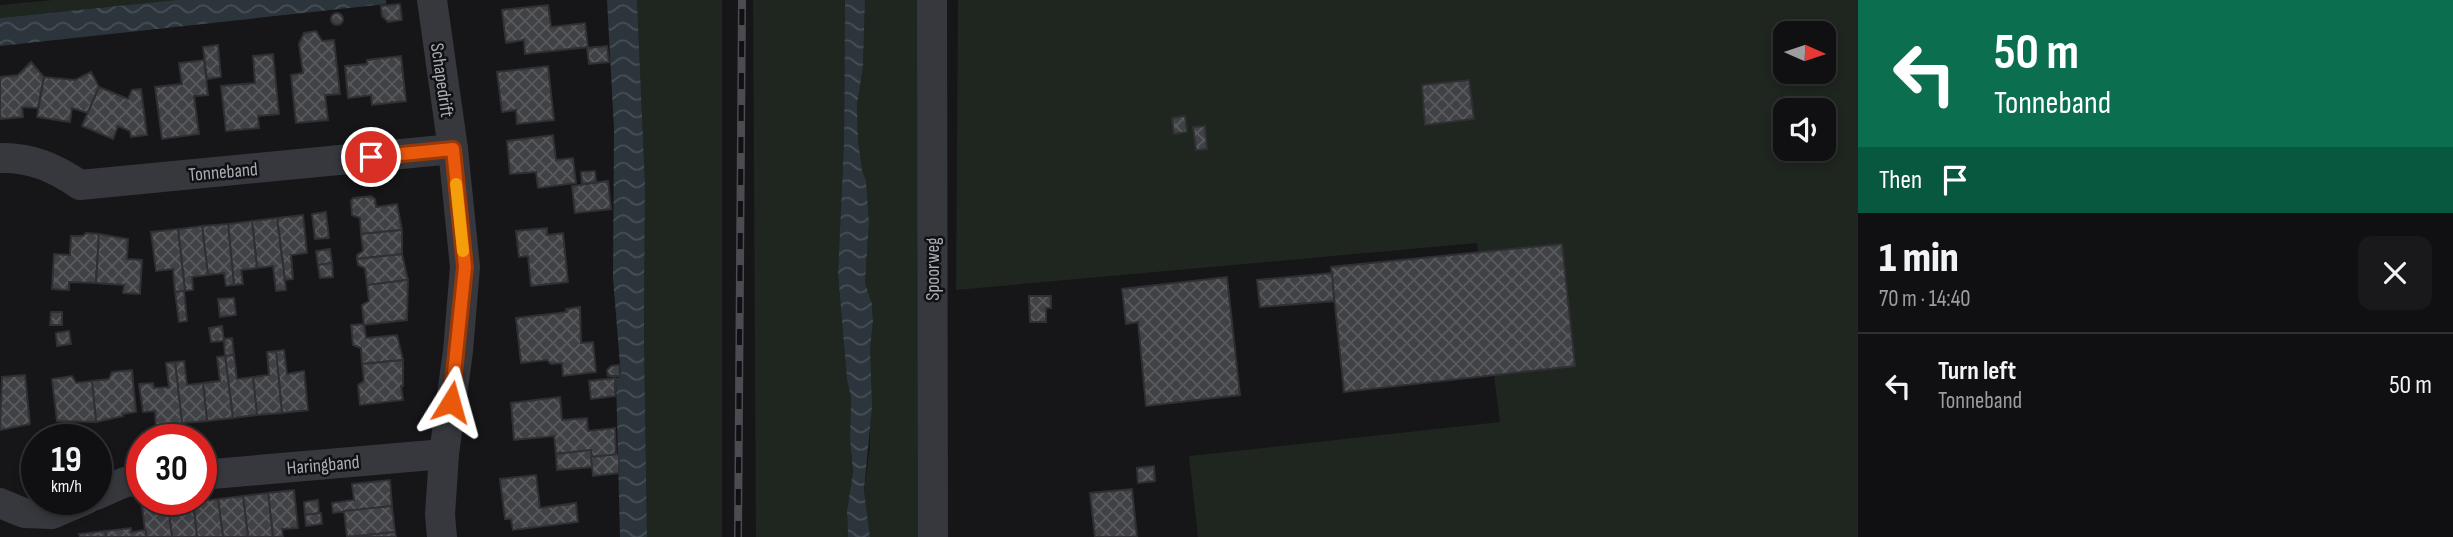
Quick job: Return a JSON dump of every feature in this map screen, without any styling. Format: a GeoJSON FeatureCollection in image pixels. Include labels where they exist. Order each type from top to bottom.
{"type":"FeatureCollection","features":[{"type":"Feature","properties":{"kind":"street","name":"Schapedrift"},"geometry":{"type":"LineString","coordinates":[[432,0],[453,149],[465,267],[458,351],[444,454],[440,515],[442,537]]}},
{"type":"Feature","properties":{"kind":"street","name":"Spoorweg"},"geometry":{"type":"LineString","coordinates":[[932,0],[933,537]]}},
{"type":"Feature","properties":{"kind":"street","name":"Tonneband"},"geometry":{"type":"LineString","coordinates":[[0,158],[16,157],[40,162],[60,171],[80,185],[453,149]]}},
{"type":"Feature","properties":{"kind":"street","name":"Haringband"},"geometry":{"type":"LineString","coordinates":[[217,474],[444,454]]}},
{"type":"Feature","properties":{"kind":"street"},"geometry":{"type":"LineString","coordinates":[[0,503],[21,512]]}},
{"type":"Feature","properties":{"kind":"shaded area"},"geometry":{"type":"Polygon","coordinates":[[[53,0],[176,0],[0,18],[0,5],[53,0]]]}},
{"type":"Feature","properties":{"kind":"shaded area"},"geometry":{"type":"Polygon","coordinates":[[[637,0],[722,0],[722,537],[647,537],[645,183],[637,0]]]}},
{"type":"Feature","properties":{"kind":"shaded area"},"geometry":{"type":"Polygon","coordinates":[[[753,0],[845,0],[844,142],[838,274],[847,380],[851,397],[853,472],[847,511],[848,537],[756,537],[753,0]]]}},
{"type":"Feature","properties":{"kind":"shaded area"},"geometry":{"type":"Polygon","coordinates":[[[865,0],[919,0],[920,537],[870,537],[864,490],[870,446],[870,350],[873,321],[872,304],[865,283],[869,222],[866,180],[858,141],[857,105],[863,67],[865,0]]]}},
{"type":"Feature","properties":{"kind":"shaded area"},"geometry":{"type":"Polygon","coordinates":[[[958,0],[1858,0],[1858,537],[1198,537],[1189,456],[1500,422],[1477,243],[956,290],[958,0]]]}},
{"type":"Feature","properties":{"kind":"water"},"geometry":{"type":"Polygon","coordinates":[[[176,0],[386,0],[386,4],[0,46],[0,18],[176,0]]]}},
{"type":"Feature","properties":{"kind":"water"},"geometry":{"type":"Polygon","coordinates":[[[607,0],[637,0],[645,183],[647,537],[620,537],[616,378],[621,377],[613,278],[614,129],[607,0]]]}},
{"type":"Feature","properties":{"kind":"water"},"geometry":{"type":"Polygon","coordinates":[[[845,0],[865,0],[863,67],[857,105],[858,140],[866,180],[869,222],[865,283],[872,304],[873,321],[870,350],[872,406],[864,490],[870,537],[848,537],[847,511],[853,472],[851,397],[847,380],[838,274],[844,142],[845,0]]]}},
{"type":"Feature","properties":{"kind":"building"},"geometry":{"type":"Polygon","coordinates":[[[400,4],[402,20],[388,22],[382,16],[381,6],[400,4]]]}},
{"type":"Feature","properties":{"kind":"building"},"geometry":{"type":"Polygon","coordinates":[[[548,5],[551,27],[585,23],[588,47],[525,54],[524,40],[506,43],[502,10],[548,5]]]}},
{"type":"Feature","properties":{"kind":"building"},"geometry":{"type":"Polygon","coordinates":[[[337,13],[343,19],[337,25],[331,19],[337,13]]]}},
{"type":"Feature","properties":{"kind":"building"},"geometry":{"type":"Polygon","coordinates":[[[316,31],[322,41],[334,40],[340,94],[325,95],[328,120],[296,123],[291,75],[303,73],[299,44],[304,33],[316,31]]]}},
{"type":"Feature","properties":{"kind":"building"},"geometry":{"type":"Polygon","coordinates":[[[218,45],[221,77],[207,79],[203,47],[218,45]]]}},
{"type":"Feature","properties":{"kind":"building"},"geometry":{"type":"Polygon","coordinates":[[[607,46],[609,62],[589,64],[587,48],[607,46]]]}},
{"type":"Feature","properties":{"kind":"building"},"geometry":{"type":"Polygon","coordinates":[[[273,54],[279,114],[258,116],[259,128],[226,131],[221,86],[255,83],[253,56],[273,54]]]}},
{"type":"Feature","properties":{"kind":"building"},"geometry":{"type":"Polygon","coordinates":[[[401,56],[406,101],[372,105],[371,95],[348,98],[345,66],[401,56]]]}},
{"type":"Feature","properties":{"kind":"building"},"geometry":{"type":"Polygon","coordinates":[[[204,60],[208,95],[194,96],[199,134],[162,139],[155,87],[182,84],[179,63],[204,60]]]}},
{"type":"Feature","properties":{"kind":"building"},"geometry":{"type":"Polygon","coordinates":[[[31,62],[44,77],[38,108],[22,107],[23,117],[0,119],[0,77],[18,75],[31,62]]]}},
{"type":"Feature","properties":{"kind":"building"},"geometry":{"type":"Polygon","coordinates":[[[548,66],[554,120],[517,124],[516,110],[502,112],[497,72],[548,66]]]}},
{"type":"Feature","properties":{"kind":"building"},"geometry":{"type":"Polygon","coordinates":[[[91,72],[99,87],[88,113],[72,108],[70,122],[37,117],[44,77],[75,80],[91,72]]]}},
{"type":"Feature","properties":{"kind":"building"},"geometry":{"type":"Polygon","coordinates":[[[1469,80],[1474,119],[1425,125],[1422,85],[1469,80]]]}},
{"type":"Feature","properties":{"kind":"building"},"geometry":{"type":"Polygon","coordinates":[[[99,87],[128,99],[132,90],[141,89],[147,135],[131,137],[130,131],[118,126],[113,139],[82,126],[99,87]]]}},
{"type":"Feature","properties":{"kind":"building"},"geometry":{"type":"Polygon","coordinates":[[[1185,116],[1187,132],[1174,134],[1172,118],[1185,116]]]}},
{"type":"Feature","properties":{"kind":"building"},"geometry":{"type":"Polygon","coordinates":[[[1205,126],[1207,149],[1196,150],[1193,127],[1205,126]]]}},
{"type":"Feature","properties":{"kind":"building"},"geometry":{"type":"Polygon","coordinates":[[[553,135],[556,160],[573,158],[576,183],[538,188],[536,172],[510,174],[507,141],[553,135]]]}},
{"type":"Feature","properties":{"kind":"building"},"geometry":{"type":"Polygon","coordinates":[[[595,171],[596,182],[582,184],[581,172],[595,171]]]}},
{"type":"Feature","properties":{"kind":"building"},"geometry":{"type":"Polygon","coordinates":[[[608,181],[611,209],[575,213],[572,186],[608,181]]]}},
{"type":"Feature","properties":{"kind":"building"},"geometry":{"type":"Polygon","coordinates":[[[371,196],[375,199],[376,207],[397,204],[402,230],[361,234],[360,218],[352,215],[351,201],[353,198],[371,196]]]}},
{"type":"Feature","properties":{"kind":"building"},"geometry":{"type":"Polygon","coordinates":[[[326,212],[329,238],[315,239],[312,214],[326,212]]]}},
{"type":"Feature","properties":{"kind":"building"},"geometry":{"type":"Polygon","coordinates":[[[303,215],[307,253],[291,255],[293,279],[285,280],[277,218],[303,215]]]}},
{"type":"Feature","properties":{"kind":"building"},"geometry":{"type":"Polygon","coordinates":[[[277,218],[286,290],[276,291],[273,266],[257,268],[252,221],[277,218]]]}},
{"type":"Feature","properties":{"kind":"building"},"geometry":{"type":"Polygon","coordinates":[[[252,221],[257,268],[241,270],[243,284],[234,285],[228,224],[252,221]]]}},
{"type":"Feature","properties":{"kind":"building"},"geometry":{"type":"Polygon","coordinates":[[[228,224],[234,285],[226,286],[224,273],[208,275],[202,226],[228,224]]]}},
{"type":"Feature","properties":{"kind":"building"},"geometry":{"type":"Polygon","coordinates":[[[202,226],[208,275],[192,277],[193,290],[185,291],[178,229],[202,226]]]}},
{"type":"Feature","properties":{"kind":"building"},"geometry":{"type":"Polygon","coordinates":[[[547,228],[547,235],[563,233],[568,282],[531,286],[528,256],[519,257],[516,231],[547,228]]]}},
{"type":"Feature","properties":{"kind":"building"},"geometry":{"type":"Polygon","coordinates":[[[178,229],[185,291],[175,292],[173,269],[156,271],[151,232],[178,229]]]}},
{"type":"Feature","properties":{"kind":"building"},"geometry":{"type":"Polygon","coordinates":[[[402,230],[402,254],[357,259],[357,255],[363,251],[361,234],[402,230]]]}},
{"type":"Feature","properties":{"kind":"building"},"geometry":{"type":"Polygon","coordinates":[[[86,233],[99,234],[96,283],[69,282],[69,290],[52,289],[54,254],[70,255],[71,236],[83,236],[86,233]]]}},
{"type":"Feature","properties":{"kind":"building"},"geometry":{"type":"Polygon","coordinates":[[[99,234],[128,239],[127,259],[142,260],[140,294],[123,293],[124,285],[96,283],[99,234]]]}},
{"type":"Feature","properties":{"kind":"building"},"geometry":{"type":"Polygon","coordinates":[[[1562,244],[1575,366],[1344,392],[1331,267],[1562,244]]]}},
{"type":"Feature","properties":{"kind":"building"},"geometry":{"type":"Polygon","coordinates":[[[330,249],[332,263],[318,265],[316,251],[330,249]]]}},
{"type":"Feature","properties":{"kind":"building"},"geometry":{"type":"Polygon","coordinates":[[[402,254],[408,280],[367,285],[365,268],[358,265],[357,259],[402,254]]]}},
{"type":"Feature","properties":{"kind":"building"},"geometry":{"type":"Polygon","coordinates":[[[332,263],[333,277],[320,278],[318,265],[332,263]]]}},
{"type":"Feature","properties":{"kind":"building"},"geometry":{"type":"Polygon","coordinates":[[[1332,273],[1334,301],[1260,307],[1257,280],[1332,273]]]}},
{"type":"Feature","properties":{"kind":"building"},"geometry":{"type":"Polygon","coordinates":[[[1227,277],[1240,395],[1146,406],[1138,322],[1126,324],[1122,289],[1227,277]]]}},
{"type":"Feature","properties":{"kind":"building"},"geometry":{"type":"Polygon","coordinates":[[[408,280],[407,320],[364,325],[362,305],[369,301],[367,285],[408,280]]]}},
{"type":"Feature","properties":{"kind":"building"},"geometry":{"type":"Polygon","coordinates":[[[184,291],[187,321],[179,322],[175,292],[184,291]]]}},
{"type":"Feature","properties":{"kind":"building"},"geometry":{"type":"Polygon","coordinates":[[[1029,296],[1051,296],[1051,308],[1046,308],[1046,322],[1030,322],[1029,296]]]}},
{"type":"Feature","properties":{"kind":"building"},"geometry":{"type":"Polygon","coordinates":[[[234,298],[236,315],[220,317],[218,299],[234,298]]]}},
{"type":"Feature","properties":{"kind":"building"},"geometry":{"type":"Polygon","coordinates":[[[580,307],[581,343],[593,342],[596,372],[563,376],[562,363],[551,364],[547,360],[521,363],[516,318],[567,312],[566,309],[580,307]]]}},
{"type":"Feature","properties":{"kind":"building"},"geometry":{"type":"Polygon","coordinates":[[[51,312],[62,312],[62,325],[50,325],[51,312]]]}},
{"type":"Feature","properties":{"kind":"building"},"geometry":{"type":"Polygon","coordinates":[[[364,324],[366,338],[397,335],[403,360],[362,364],[361,348],[353,345],[351,325],[364,324]]]}},
{"type":"Feature","properties":{"kind":"building"},"geometry":{"type":"Polygon","coordinates":[[[222,326],[224,341],[211,342],[209,328],[222,326]]]}},
{"type":"Feature","properties":{"kind":"building"},"geometry":{"type":"Polygon","coordinates":[[[69,331],[71,344],[57,346],[56,333],[69,331]]]}},
{"type":"Feature","properties":{"kind":"building"},"geometry":{"type":"Polygon","coordinates":[[[232,338],[234,355],[225,356],[224,339],[232,338]]]}},
{"type":"Feature","properties":{"kind":"building"},"geometry":{"type":"Polygon","coordinates":[[[284,350],[287,374],[304,371],[308,410],[282,413],[276,351],[284,350]]]}},
{"type":"Feature","properties":{"kind":"building"},"geometry":{"type":"Polygon","coordinates":[[[276,351],[282,413],[257,415],[253,377],[269,375],[267,352],[276,351]]]}},
{"type":"Feature","properties":{"kind":"building"},"geometry":{"type":"Polygon","coordinates":[[[234,355],[237,379],[253,377],[257,415],[233,418],[225,356],[234,355]]]}},
{"type":"Feature","properties":{"kind":"building"},"geometry":{"type":"Polygon","coordinates":[[[225,356],[233,418],[207,421],[203,383],[220,381],[217,357],[225,356]]]}},
{"type":"Feature","properties":{"kind":"building"},"geometry":{"type":"Polygon","coordinates":[[[403,360],[403,400],[360,405],[358,385],[364,381],[362,364],[403,360]]]}},
{"type":"Feature","properties":{"kind":"building"},"geometry":{"type":"Polygon","coordinates":[[[184,361],[187,385],[203,383],[207,421],[182,423],[175,362],[184,361]]]}},
{"type":"Feature","properties":{"kind":"building"},"geometry":{"type":"Polygon","coordinates":[[[175,362],[182,423],[156,424],[155,411],[143,412],[139,384],[153,383],[154,388],[169,387],[166,363],[175,362]]]}},
{"type":"Feature","properties":{"kind":"building"},"geometry":{"type":"Polygon","coordinates":[[[619,365],[620,376],[608,376],[607,370],[611,366],[619,365]]]}},
{"type":"Feature","properties":{"kind":"building"},"geometry":{"type":"Polygon","coordinates":[[[132,370],[136,412],[96,422],[92,381],[109,379],[112,372],[132,370]]]}},
{"type":"Feature","properties":{"kind":"building"},"geometry":{"type":"Polygon","coordinates":[[[25,375],[30,424],[0,430],[2,377],[25,375]]]}},
{"type":"Feature","properties":{"kind":"building"},"geometry":{"type":"Polygon","coordinates":[[[72,376],[76,383],[92,381],[96,422],[57,421],[52,379],[72,376]]]}},
{"type":"Feature","properties":{"kind":"building"},"geometry":{"type":"Polygon","coordinates":[[[615,378],[615,396],[591,399],[589,381],[615,378]]]}},
{"type":"Feature","properties":{"kind":"building"},"geometry":{"type":"Polygon","coordinates":[[[560,397],[562,420],[587,418],[588,431],[615,428],[616,455],[591,457],[591,450],[556,454],[554,436],[514,440],[511,403],[560,397]]]}},
{"type":"Feature","properties":{"kind":"building"},"geometry":{"type":"Polygon","coordinates":[[[591,450],[593,467],[557,470],[556,454],[591,450]]]}},
{"type":"Feature","properties":{"kind":"building"},"geometry":{"type":"Polygon","coordinates":[[[619,454],[619,473],[593,476],[591,457],[619,454]]]}},
{"type":"Feature","properties":{"kind":"building"},"geometry":{"type":"Polygon","coordinates":[[[1154,466],[1155,481],[1138,483],[1137,468],[1154,466]]]}},
{"type":"Feature","properties":{"kind":"building"},"geometry":{"type":"Polygon","coordinates":[[[536,475],[540,508],[576,503],[578,522],[513,530],[511,519],[505,519],[500,479],[536,475]]]}},
{"type":"Feature","properties":{"kind":"building"},"geometry":{"type":"Polygon","coordinates":[[[390,480],[392,506],[333,513],[332,503],[354,500],[352,484],[390,480]]]}},
{"type":"Feature","properties":{"kind":"building"},"geometry":{"type":"Polygon","coordinates":[[[1132,489],[1137,537],[1095,537],[1090,493],[1132,489]]]}},
{"type":"Feature","properties":{"kind":"building"},"geometry":{"type":"Polygon","coordinates":[[[294,490],[298,528],[282,529],[283,537],[273,537],[268,493],[294,490]]]}},
{"type":"Feature","properties":{"kind":"building"},"geometry":{"type":"Polygon","coordinates":[[[268,493],[273,537],[248,537],[243,496],[268,493]]]}},
{"type":"Feature","properties":{"kind":"building"},"geometry":{"type":"Polygon","coordinates":[[[243,496],[248,537],[223,537],[218,499],[243,496]]]}},
{"type":"Feature","properties":{"kind":"building"},"geometry":{"type":"Polygon","coordinates":[[[217,499],[223,537],[197,537],[194,515],[217,515],[217,499]]]}},
{"type":"Feature","properties":{"kind":"building"},"geometry":{"type":"Polygon","coordinates":[[[318,500],[319,513],[305,515],[304,502],[318,500]]]}},
{"type":"Feature","properties":{"kind":"building"},"geometry":{"type":"Polygon","coordinates":[[[392,506],[395,532],[347,537],[344,511],[392,506]]]}},
{"type":"Feature","properties":{"kind":"building"},"geometry":{"type":"Polygon","coordinates":[[[321,513],[322,524],[306,526],[305,515],[321,513]]]}},
{"type":"Feature","properties":{"kind":"building"},"geometry":{"type":"Polygon","coordinates":[[[143,515],[169,515],[172,537],[146,537],[143,515]]]}},
{"type":"Feature","properties":{"kind":"building"},"geometry":{"type":"Polygon","coordinates":[[[169,515],[194,515],[197,537],[172,537],[169,515]]]}},
{"type":"Feature","properties":{"kind":"building"},"geometry":{"type":"Polygon","coordinates":[[[131,528],[131,532],[146,530],[146,537],[106,537],[105,531],[131,528]]]}},
{"type":"Feature","properties":{"kind":"building"},"geometry":{"type":"Polygon","coordinates":[[[105,531],[106,537],[80,537],[79,534],[105,531]]]}},
{"type":"Feature","properties":{"kind":"building"},"geometry":{"type":"Polygon","coordinates":[[[395,532],[396,537],[348,537],[395,532]]]}},
{"type":"Feature","properties":{"kind":"railway"},"geometry":{"type":"LineString","coordinates":[[738,537],[742,0]]}},
{"type":"Feature","properties":{"kind":"slow traffic"},"geometry":{"type":"LineString","coordinates":[[456,184],[463,251]]}},
{"type":"Feature","properties":{"kind":"route"},"geometry":{"type":"LineString","coordinates":[[371,157],[453,149],[465,267],[451,402]]}}]}
